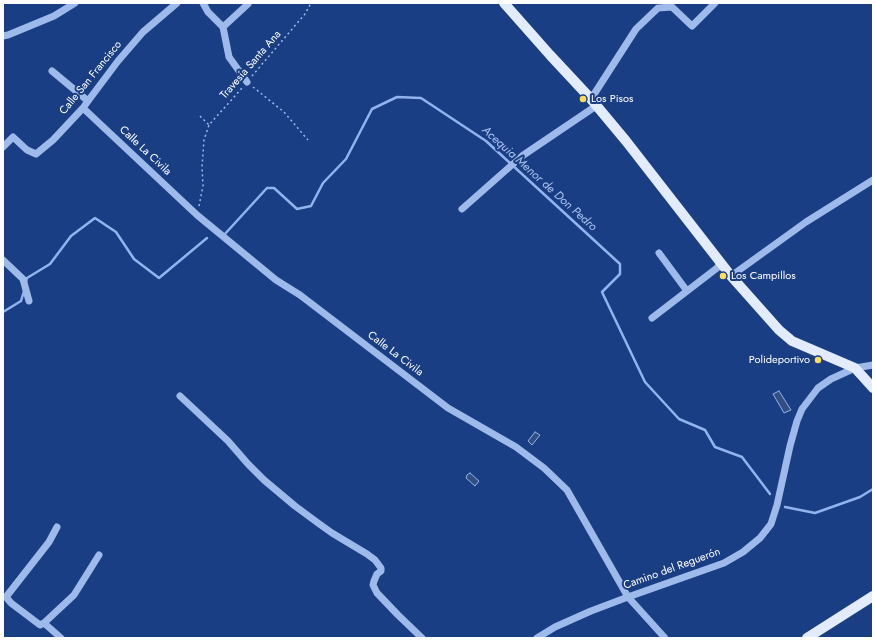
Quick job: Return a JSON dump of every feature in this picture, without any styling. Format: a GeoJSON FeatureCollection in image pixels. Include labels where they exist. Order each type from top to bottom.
{"type":"FeatureCollection","features":[{"type":"Feature","properties":{"kind":"main road"},"geometry":{"type":"LineString","coordinates":[[504,3],[626,141],[731,276],[779,330],[792,341],[856,368],[873,388]]}},
{"type":"Feature","properties":{"kind":"main road"},"geometry":{"type":"LineString","coordinates":[[806,638],[873,596]]}},
{"type":"Feature","properties":{"kind":"street"},"geometry":{"type":"LineString","coordinates":[[3,36],[54,16],[75,3]]}},
{"type":"Feature","properties":{"kind":"street","name":"Calle San Francisco"},"geometry":{"type":"LineString","coordinates":[[3,147],[13,137],[27,150],[36,154],[53,140],[83,108],[118,61],[143,32],[177,3]]}},
{"type":"Feature","properties":{"kind":"street"},"geometry":{"type":"LineString","coordinates":[[203,3],[208,12],[223,27],[229,56],[247,82]]}},
{"type":"Feature","properties":{"kind":"street"},"geometry":{"type":"LineString","coordinates":[[223,27],[248,3]]}},
{"type":"Feature","properties":{"kind":"street"},"geometry":{"type":"LineString","coordinates":[[462,209],[522,156],[593,102],[636,29],[658,8],[672,7],[692,26],[715,3]]}},
{"type":"Feature","properties":{"kind":"street"},"geometry":{"type":"LineString","coordinates":[[52,71],[88,101]]}},
{"type":"Feature","properties":{"kind":"street","name":"Calle La Civila"},"geometry":{"type":"LineString","coordinates":[[83,108],[197,216],[276,280],[300,295],[448,408],[516,447],[544,468],[567,490],[628,597],[665,638]]}},
{"type":"Feature","properties":{"kind":"street"},"geometry":{"type":"LineString","coordinates":[[731,276],[806,222],[873,180]]}},
{"type":"Feature","properties":{"kind":"street"},"geometry":{"type":"LineString","coordinates":[[659,253],[687,291]]}},
{"type":"Feature","properties":{"kind":"street"},"geometry":{"type":"LineString","coordinates":[[3,260],[23,279],[29,301]]}},
{"type":"Feature","properties":{"kind":"street"},"geometry":{"type":"LineString","coordinates":[[652,318],[717,268],[721,263]]}},
{"type":"Feature","properties":{"kind":"street","name":"Camino del Reguerón"},"geometry":{"type":"LineString","coordinates":[[537,638],[555,627],[584,614],[724,563],[743,552],[760,538],[771,524],[777,505],[790,446],[802,409],[818,388],[831,379],[856,368],[873,364]]}},
{"type":"Feature","properties":{"kind":"street"},"geometry":{"type":"LineString","coordinates":[[180,396],[228,441],[264,480],[332,534],[375,560],[381,568],[381,571],[377,574],[373,585],[377,593],[422,638]]}},
{"type":"Feature","properties":{"kind":"street"},"geometry":{"type":"LineString","coordinates":[[57,527],[49,542],[6,597],[11,603],[40,625],[74,595],[100,555]]}},
{"type":"Feature","properties":{"kind":"street"},"geometry":{"type":"LineString","coordinates":[[44,623],[61,638]]}},
{"type":"Feature","properties":{"kind":"path","name":"Travesía Santa Ana"},"geometry":{"type":"LineString","coordinates":[[209,125],[305,14],[311,3]]}},
{"type":"Feature","properties":{"kind":"path"},"geometry":{"type":"LineString","coordinates":[[247,82],[284,112],[308,140]]}},
{"type":"Feature","properties":{"kind":"path"},"geometry":{"type":"LineString","coordinates":[[197,216],[203,186],[202,167],[204,140],[209,125],[200,116]]}},
{"type":"Feature","properties":{"kind":"water"},"geometry":{"type":"Polygon","coordinates":[[[779,391],[791,410],[784,413],[773,394],[779,391]]]}},
{"type":"Feature","properties":{"kind":"water"},"geometry":{"type":"Polygon","coordinates":[[[535,432],[540,435],[532,445],[528,441],[535,432]]]}},
{"type":"Feature","properties":{"kind":"water"},"geometry":{"type":"Polygon","coordinates":[[[470,473],[479,481],[475,486],[466,478],[470,473]]]}},
{"type":"Feature","properties":{"kind":"waterway","name":"Acequia Menor de Don Pedro"},"geometry":{"type":"LineString","coordinates":[[224,235],[267,188],[274,188],[297,209],[311,206],[323,183],[346,159],[372,109],[397,97],[421,98],[486,141],[620,264],[620,274],[602,292],[645,382],[679,419],[705,430],[715,447],[742,457],[770,494]]}},
{"type":"Feature","properties":{"kind":"waterway","name":"Acequia Menor de Don Pedro"},"geometry":{"type":"LineString","coordinates":[[26,282],[27,278],[50,264],[71,236],[95,218],[116,232],[134,259],[159,278],[207,238]]}},
{"type":"Feature","properties":{"kind":"waterway","name":"Acequia Menor de Don Pedro"},"geometry":{"type":"LineString","coordinates":[[3,312],[21,301],[24,291]]}},
{"type":"Feature","properties":{"kind":"waterway","name":"Acequia Menor de Don Pedro"},"geometry":{"type":"LineString","coordinates":[[785,507],[815,513],[860,497],[873,489]]}},
{"type":"Feature","properties":{"kind":"place","name":"Los Pisos"},"geometry":{"type":"Point","coordinates":[583,99]}},
{"type":"Feature","properties":{"kind":"place","name":"Los Campillos"},"geometry":{"type":"Point","coordinates":[723,276]}},
{"type":"Feature","properties":{"kind":"place","name":"Polideportivo"},"geometry":{"type":"Point","coordinates":[818,360]}}]}
